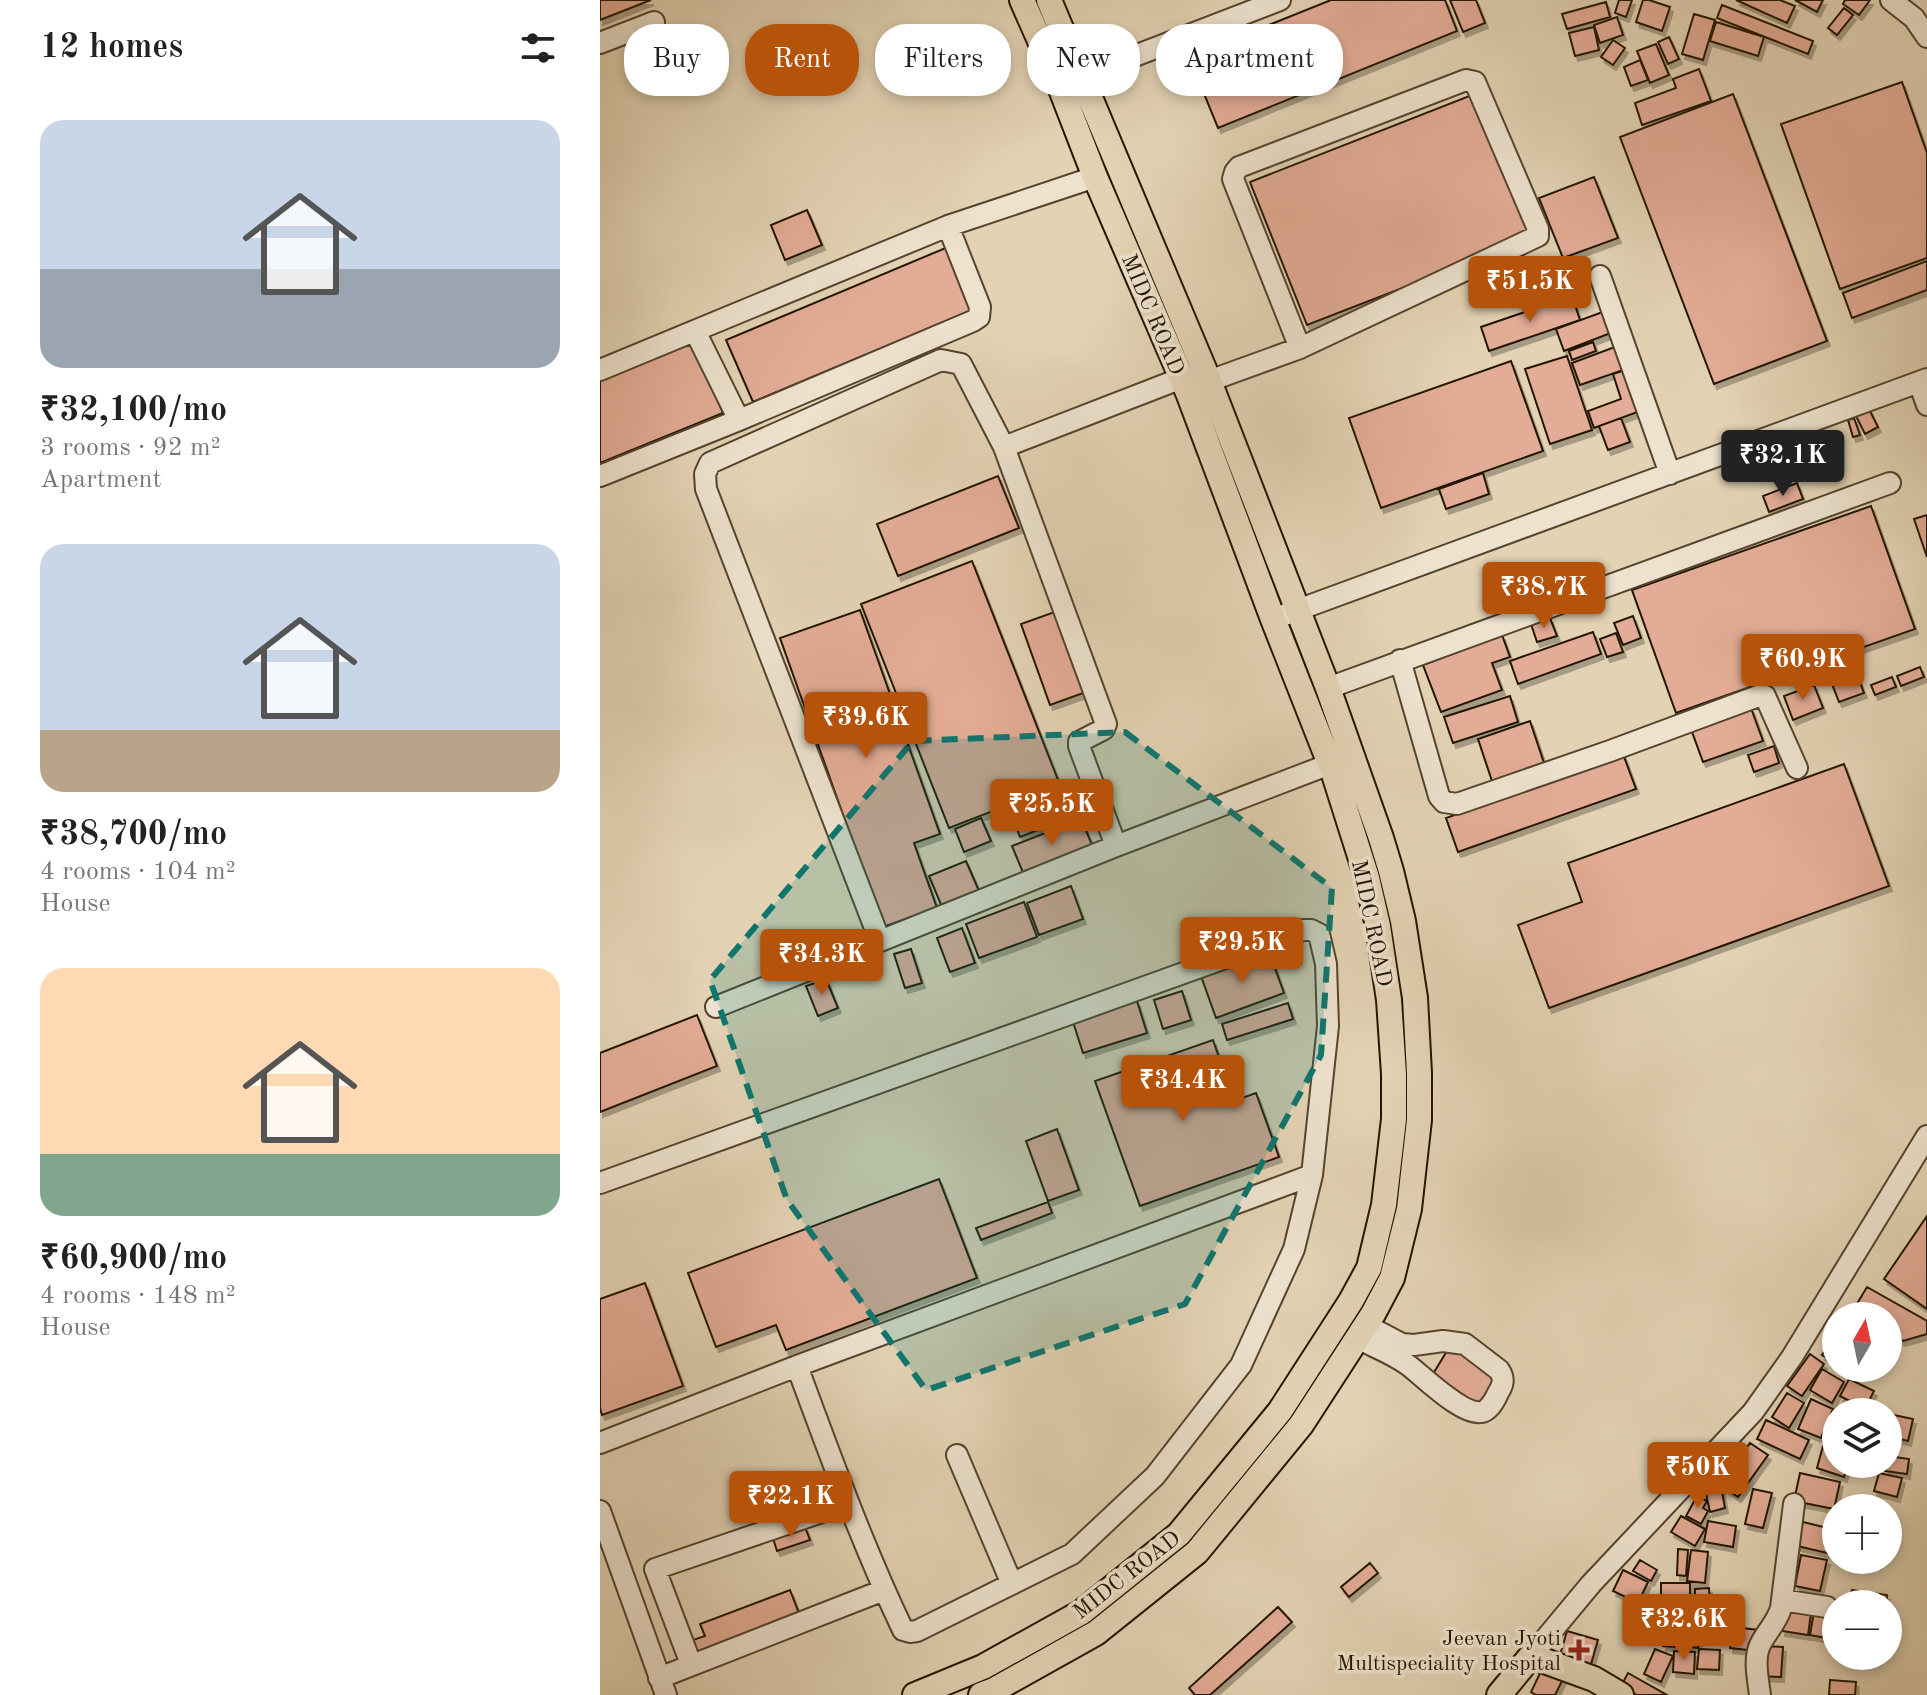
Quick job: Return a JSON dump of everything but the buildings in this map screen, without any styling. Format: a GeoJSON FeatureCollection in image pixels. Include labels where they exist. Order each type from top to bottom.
{"type":"FeatureCollection","features":[{"type":"Feature","properties":{"kind":"main road","name":"MIDC ROAD"},"geometry":{"type":"LineString","coordinates":[[1022,0],[1036,24]]}},
{"type":"Feature","properties":{"kind":"main road","name":"MIDC ROAD"},"geometry":{"type":"LineString","coordinates":[[1049,0],[1055,24]]}},
{"type":"Feature","properties":{"kind":"main road","name":"MIDC ROAD"},"geometry":{"type":"LineString","coordinates":[[915,1695],[983,1667],[1082,1612],[1179,1534],[1280,1411],[1369,1268],[1384,1205],[1394,1119],[1389,1000],[1367,878],[1330,764],[1182,378],[1095,177],[1074,96]]}},
{"type":"Feature","properties":{"kind":"main road","name":"MIDC ROAD"},"geometry":{"type":"LineString","coordinates":[[981,1695],[1096,1633],[1197,1552],[1301,1425],[1362,1332],[1392,1278],[1409,1209],[1419,1120],[1415,998],[1403,921],[1391,871],[1328,688],[1209,381],[1077,96]]}},
{"type":"Feature","properties":{"kind":"main road"},"geometry":{"type":"LineString","coordinates":[[1499,1695],[1531,1656],[1594,1679],[1621,1695]]}},
{"type":"Feature","properties":{"kind":"street"},"geometry":{"type":"LineString","coordinates":[[1140,53],[1280,0]]}},
{"type":"Feature","properties":{"kind":"street"},"geometry":{"type":"LineString","coordinates":[[1891,0],[1914,18],[1927,37]]}},
{"type":"Feature","properties":{"kind":"street"},"geometry":{"type":"LineString","coordinates":[[600,43],[654,22]]}},
{"type":"Feature","properties":{"kind":"street"},"geometry":{"type":"LineString","coordinates":[[1209,381],[1300,348],[1538,236],[1538,229],[1475,82],[1466,80],[1239,167],[1235,172],[1233,179],[1300,348]]}},
{"type":"Feature","properties":{"kind":"street"},"geometry":{"type":"LineString","coordinates":[[600,370],[948,226],[1095,177]]}},
{"type":"Feature","properties":{"kind":"street"},"geometry":{"type":"LineString","coordinates":[[600,476],[979,317],[980,307],[948,226]]}},
{"type":"Feature","properties":{"kind":"street"},"geometry":{"type":"LineString","coordinates":[[1600,276],[1670,474]]}},
{"type":"Feature","properties":{"kind":"street"},"geometry":{"type":"LineString","coordinates":[[695,331],[739,420]]}},
{"type":"Feature","properties":{"kind":"street"},"geometry":{"type":"LineString","coordinates":[[880,941],[706,489],[705,474],[710,463],[941,360],[961,364],[1004,447],[1106,724],[1104,729],[1079,742],[1079,746],[1116,846]]}},
{"type":"Feature","properties":{"kind":"street"},"geometry":{"type":"LineString","coordinates":[[1004,447],[1182,378]]}},
{"type":"Feature","properties":{"kind":"street"},"geometry":{"type":"LineString","coordinates":[[1273,619],[1923,380],[1927,405]]}},
{"type":"Feature","properties":{"kind":"street"},"geometry":{"type":"LineString","coordinates":[[1328,688],[1890,483]]}},
{"type":"Feature","properties":{"kind":"street"},"geometry":{"type":"LineString","coordinates":[[1400,660],[1439,796],[1444,802],[1457,804],[1761,695],[1765,696],[1797,768]]}},
{"type":"Feature","properties":{"kind":"street"},"geometry":{"type":"LineString","coordinates":[[716,1007],[1116,846],[1330,764]]}},
{"type":"Feature","properties":{"kind":"street"},"geometry":{"type":"LineString","coordinates":[[600,1183],[1288,936],[1311,930],[1319,934],[1326,964],[1328,1026],[1312,1175],[1294,1249],[1241,1365],[1155,1476],[1072,1554],[917,1631],[903,1630],[848,1503],[797,1366]]}},
{"type":"Feature","properties":{"kind":"street"},"geometry":{"type":"LineString","coordinates":[[1531,1656],[1591,1584],[1753,1412],[1792,1357],[1927,1136]]}},
{"type":"Feature","properties":{"kind":"street"},"geometry":{"type":"LineString","coordinates":[[600,1443],[797,1366],[1312,1175]]}},
{"type":"Feature","properties":{"kind":"street"},"geometry":{"type":"LineString","coordinates":[[1362,1332],[1402,1344],[1454,1341],[1465,1344],[1499,1370],[1503,1381],[1488,1408],[1482,1412],[1473,1411],[1460,1406],[1362,1332]]}},
{"type":"Feature","properties":{"kind":"street"},"geometry":{"type":"LineString","coordinates":[[1413,1369],[1426,1368],[1436,1349],[1433,1342]]}},
{"type":"Feature","properties":{"kind":"street"},"geometry":{"type":"LineString","coordinates":[[957,1455],[1012,1584]]}},
{"type":"Feature","properties":{"kind":"street"},"geometry":{"type":"LineString","coordinates":[[691,1664],[655,1569],[848,1503]]}},
{"type":"Feature","properties":{"kind":"street"},"geometry":{"type":"LineString","coordinates":[[1760,1695],[1758,1653],[1778,1617],[1794,1504]]}},
{"type":"Feature","properties":{"kind":"street"},"geometry":{"type":"LineString","coordinates":[[600,1511],[662,1686],[691,1664],[884,1590]]}},
{"type":"Feature","properties":{"kind":"street"},"geometry":{"type":"LineString","coordinates":[[1782,1600],[1822,1606]]}},
{"type":"Feature","properties":{"kind":"highlighted area"},"geometry":{"type":"Polygon","coordinates":[[[1125,732],[1332,888],[1321,1055],[1185,1304],[926,1390],[787,1200],[710,980],[913,741],[1125,732]]]}},
{"type":"Feature","properties":{"kind":"place","name":"Jeevan Jyoti Multispeciality Hospital"},"geometry":{"type":"Point","coordinates":[1579,1650]}}]}
